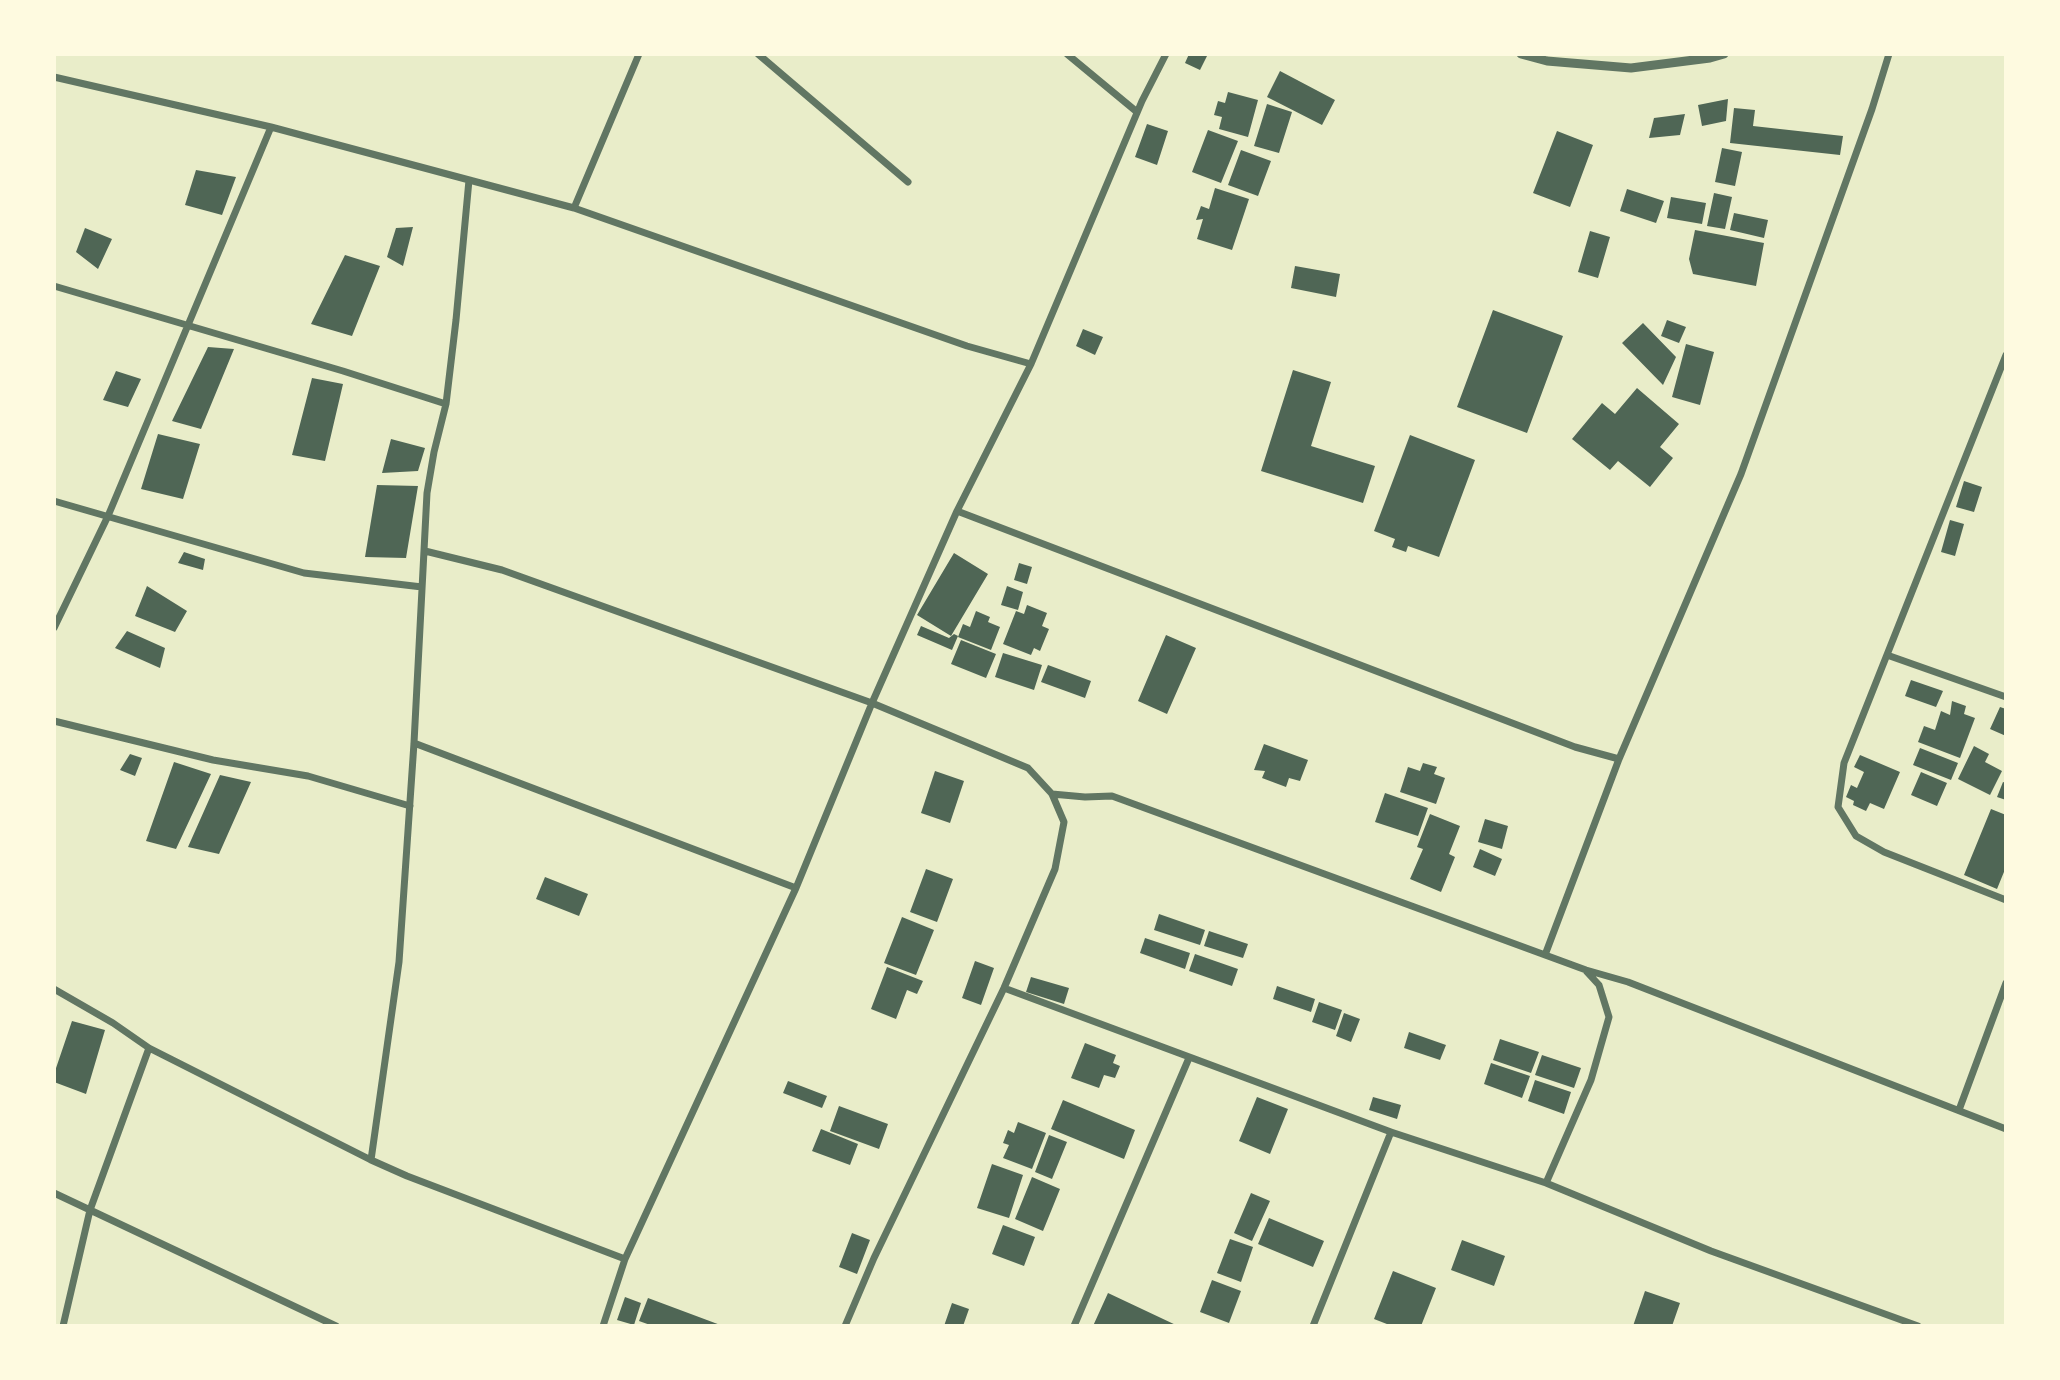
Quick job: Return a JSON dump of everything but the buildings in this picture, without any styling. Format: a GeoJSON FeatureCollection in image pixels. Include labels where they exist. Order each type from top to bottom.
{"type":"FeatureCollection","features":[{"type":"Feature","properties":{"kind":"street"},"geometry":{"type":"LineString","coordinates":[[574,208],[639,54]]}},
{"type":"Feature","properties":{"kind":"street"},"geometry":{"type":"LineString","coordinates":[[758,54],[908,182]]}},
{"type":"Feature","properties":{"kind":"street"},"geometry":{"type":"LineString","coordinates":[[1067,54],[1137,112]]}},
{"type":"Feature","properties":{"kind":"street"},"geometry":{"type":"LineString","coordinates":[[603,1326],[625,1259],[796,888],[872,703],[957,511],[1031,364],[1137,112],[1166,54]]}},
{"type":"Feature","properties":{"kind":"street"},"geometry":{"type":"LineString","coordinates":[[1521,54],[1547,61],[1631,68],[1724,54]]}},
{"type":"Feature","properties":{"kind":"street"},"geometry":{"type":"LineString","coordinates":[[1545,955],[1619,759],[1741,474],[1889,54]]}},
{"type":"Feature","properties":{"kind":"street"},"geometry":{"type":"LineString","coordinates":[[54,77],[271,127],[574,208],[967,346],[1031,364]]}},
{"type":"Feature","properties":{"kind":"street"},"geometry":{"type":"LineString","coordinates":[[54,628],[108,516],[271,127]]}},
{"type":"Feature","properties":{"kind":"street"},"geometry":{"type":"LineString","coordinates":[[371,1160],[399,962],[427,493],[446,404],[469,180]]}},
{"type":"Feature","properties":{"kind":"street"},"geometry":{"type":"LineString","coordinates":[[54,286],[446,404]]}},
{"type":"Feature","properties":{"kind":"street"},"geometry":{"type":"LineString","coordinates":[[2006,355],[1844,763],[1838,807],[1856,836],[1884,852],[2006,900]]}},
{"type":"Feature","properties":{"kind":"street"},"geometry":{"type":"LineString","coordinates":[[54,501],[304,573],[422,587]]}},
{"type":"Feature","properties":{"kind":"street"},"geometry":{"type":"LineString","coordinates":[[957,511],[1575,747],[1619,759]]}},
{"type":"Feature","properties":{"kind":"street"},"geometry":{"type":"LineString","coordinates":[[425,551],[502,570],[872,703],[1028,768],[1052,794],[1064,822],[1055,869],[1004,988],[874,1258],[845,1326]]}},
{"type":"Feature","properties":{"kind":"street"},"geometry":{"type":"LineString","coordinates":[[1887,655],[2006,697]]}},
{"type":"Feature","properties":{"kind":"street"},"geometry":{"type":"LineString","coordinates":[[54,721],[213,760],[308,776],[410,806]]}},
{"type":"Feature","properties":{"kind":"street"},"geometry":{"type":"LineString","coordinates":[[414,743],[796,888]]}},
{"type":"Feature","properties":{"kind":"street"},"geometry":{"type":"LineString","coordinates":[[1052,794],[1112,796],[1586,970],[1628,982],[2006,1129]]}},
{"type":"Feature","properties":{"kind":"street"},"geometry":{"type":"LineString","coordinates":[[1546,1183],[1591,1080],[1609,1017],[1599,985],[1586,970]]}},
{"type":"Feature","properties":{"kind":"street"},"geometry":{"type":"LineString","coordinates":[[1959,1110],[2006,983]]}},
{"type":"Feature","properties":{"kind":"street"},"geometry":{"type":"LineString","coordinates":[[1004,988],[1391,1132],[1546,1183],[1711,1251],[1918,1326]]}},
{"type":"Feature","properties":{"kind":"street"},"geometry":{"type":"LineString","coordinates":[[54,989],[149,1048],[371,1160],[625,1259]]}},
{"type":"Feature","properties":{"kind":"street"},"geometry":{"type":"LineString","coordinates":[[63,1326],[90,1210],[149,1048]]}},
{"type":"Feature","properties":{"kind":"street"},"geometry":{"type":"LineString","coordinates":[[1074,1326],[1189,1058]]}},
{"type":"Feature","properties":{"kind":"street"},"geometry":{"type":"LineString","coordinates":[[1324,1326],[1314,1324],[1391,1132]]}},
{"type":"Feature","properties":{"kind":"street"},"geometry":{"type":"LineString","coordinates":[[54,1193],[336,1326]]}}]}
